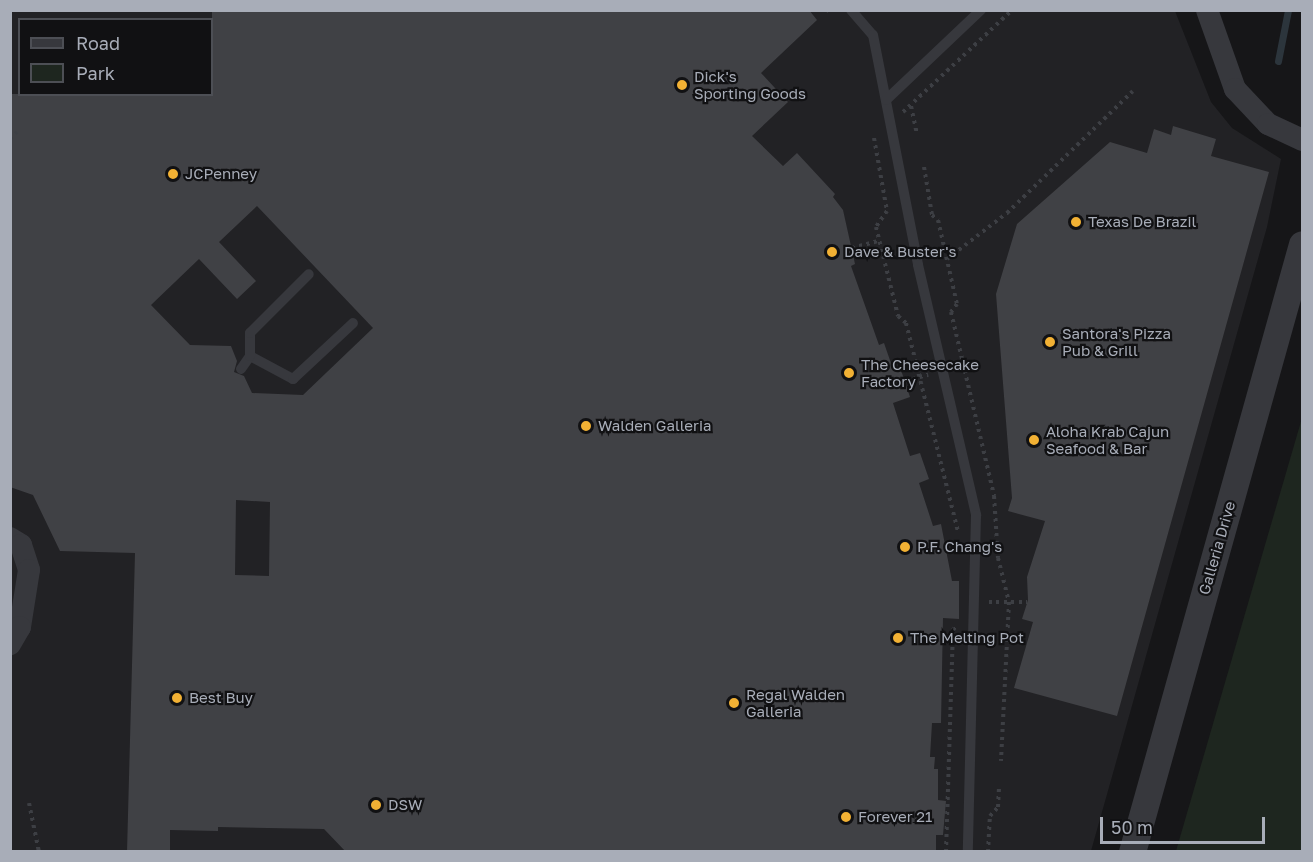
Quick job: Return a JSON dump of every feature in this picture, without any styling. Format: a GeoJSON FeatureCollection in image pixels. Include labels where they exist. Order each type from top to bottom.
{"type":"FeatureCollection","features":[{"type":"Feature","properties":{"kind":"street"},"geometry":{"type":"LineString","coordinates":[[1207,10],[1234,89],[1268,124],[1302,140]]}},
{"type":"Feature","properties":{"kind":"street","name":"Galleria Drive"},"geometry":{"type":"LineString","coordinates":[[1132,852],[1302,244]]}},
{"type":"Feature","properties":{"kind":"street"},"geometry":{"type":"LineString","coordinates":[[10,538],[21,545],[29,570],[21,627],[10,644]]}},
{"type":"Feature","properties":{"kind":"lane"},"geometry":{"type":"LineString","coordinates":[[851,10],[873,35],[918,265],[976,515],[968,852]]}},
{"type":"Feature","properties":{"kind":"lane"},"geometry":{"type":"LineString","coordinates":[[886,100],[981,10]]}},
{"type":"Feature","properties":{"kind":"lane"},"geometry":{"type":"LineString","coordinates":[[241,369],[250,356],[250,333],[309,274]]}},
{"type":"Feature","properties":{"kind":"lane"},"geometry":{"type":"LineString","coordinates":[[250,356],[293,379],[353,323]]}},
{"type":"Feature","properties":{"kind":"path"},"geometry":{"type":"LineString","coordinates":[[903,112],[1012,10]]}},
{"type":"Feature","properties":{"kind":"path"},"geometry":{"type":"LineString","coordinates":[[947,259],[1007,213],[1133,91]]}},
{"type":"Feature","properties":{"kind":"path"},"geometry":{"type":"LineString","coordinates":[[911,106],[917,134]]}},
{"type":"Feature","properties":{"kind":"path"},"geometry":{"type":"LineString","coordinates":[[873,131],[887,211],[876,227],[898,316],[906,323],[960,542]]}},
{"type":"Feature","properties":{"kind":"path"},"geometry":{"type":"LineString","coordinates":[[10,139],[17,132]]}},
{"type":"Feature","properties":{"kind":"path"},"geometry":{"type":"LineString","coordinates":[[852,248],[879,241]]}},
{"type":"Feature","properties":{"kind":"path"},"geometry":{"type":"LineString","coordinates":[[904,381],[932,374]]}},
{"type":"Feature","properties":{"kind":"path"},"geometry":{"type":"LineString","coordinates":[[988,602],[1027,602]]}},
{"type":"Feature","properties":{"kind":"path"},"geometry":{"type":"LineString","coordinates":[[946,852],[953,630],[961,621]]}},
{"type":"Feature","properties":{"kind":"path"},"geometry":{"type":"LineString","coordinates":[[988,852],[990,816],[998,807],[999,786]]}},
{"type":"Feature","properties":{"kind":"path"},"geometry":{"type":"LineString","coordinates":[[29,803],[39,852]]}},
{"type":"Feature","properties":{"kind":"shaded area"},"geometry":{"type":"Polygon","coordinates":[[[10,11],[1175,11],[1211,102],[1232,128],[1281,159],[1267,227],[1091,851],[11,851],[10,11]]]}},
{"type":"Feature","properties":{"kind":"green space"},"geometry":{"type":"Polygon","coordinates":[[[1302,418],[1302,851],[1176,851],[1302,418]]]}},
{"type":"Feature","properties":{"kind":"building","name":"Walden Galleria"},"geometry":{"type":"Polygon","coordinates":[[[212,10],[809,10],[817,20],[761,73],[788,102],[752,136],[783,166],[797,153],[835,194],[833,197],[843,210],[855,264],[851,266],[879,345],[884,343],[893,369],[900,367],[910,397],[893,403],[910,456],[920,453],[929,479],[919,483],[933,526],[941,524],[952,581],[959,581],[959,619],[943,618],[941,723],[932,723],[930,757],[935,757],[934,769],[938,769],[938,800],[946,801],[943,835],[936,835],[936,852],[346,852],[324,829],[218,827],[218,831],[170,830],[170,852],[127,852],[135,553],[60,551],[33,495],[10,487],[10,94],[18,94],[18,96],[213,96],[212,10]],[[257,206],[219,242],[256,281],[237,299],[199,259],[151,305],[190,345],[231,346],[237,361],[234,372],[244,376],[252,393],[303,395],[373,328],[257,206]],[[236,500],[235,575],[269,576],[270,502],[236,500]]]}},
{"type":"Feature","properties":{"kind":"building"},"geometry":{"type":"Polygon","coordinates":[[[1173,126],[1216,139],[1211,156],[1269,172],[1117,716],[1014,688],[1033,622],[1022,619],[1028,600],[1027,577],[1045,521],[1008,511],[1012,498],[996,294],[1017,224],[1110,142],[1147,153],[1154,129],[1171,135],[1173,126]]]}},
{"type":"Feature","properties":{"kind":"waterway"},"geometry":{"type":"LineString","coordinates":[[1278,61],[1288,10]]}},
{"type":"Feature","properties":{"kind":"place","name":"Dick's Sporting Goods"},"geometry":{"type":"Point","coordinates":[682,85]}},
{"type":"Feature","properties":{"kind":"place","name":"JCPenney"},"geometry":{"type":"Point","coordinates":[173,174]}},
{"type":"Feature","properties":{"kind":"place","name":"Texas De Brazil"},"geometry":{"type":"Point","coordinates":[1076,222]}},
{"type":"Feature","properties":{"kind":"place","name":"Dave & Buster's"},"geometry":{"type":"Point","coordinates":[832,252]}},
{"type":"Feature","properties":{"kind":"place","name":"Santora's Pizza Pub & Grill"},"geometry":{"type":"Point","coordinates":[1050,342]}},
{"type":"Feature","properties":{"kind":"place","name":"The Cheesecake Factory"},"geometry":{"type":"Point","coordinates":[849,373]}},
{"type":"Feature","properties":{"kind":"place","name":"Walden Galleria"},"geometry":{"type":"Point","coordinates":[586,426]}},
{"type":"Feature","properties":{"kind":"place","name":"Aloha Krab Cajun Seafood & Bar"},"geometry":{"type":"Point","coordinates":[1034,440]}},
{"type":"Feature","properties":{"kind":"place","name":"P.F. Chang's"},"geometry":{"type":"Point","coordinates":[905,547]}},
{"type":"Feature","properties":{"kind":"place","name":"The Melting Pot"},"geometry":{"type":"Point","coordinates":[898,638]}},
{"type":"Feature","properties":{"kind":"place","name":"Best Buy"},"geometry":{"type":"Point","coordinates":[177,698]}},
{"type":"Feature","properties":{"kind":"place","name":"Regal Walden Galleria"},"geometry":{"type":"Point","coordinates":[734,703]}},
{"type":"Feature","properties":{"kind":"place","name":"DSW"},"geometry":{"type":"Point","coordinates":[376,805]}},
{"type":"Feature","properties":{"kind":"place","name":"Forever 21"},"geometry":{"type":"Point","coordinates":[846,817]}}]}
